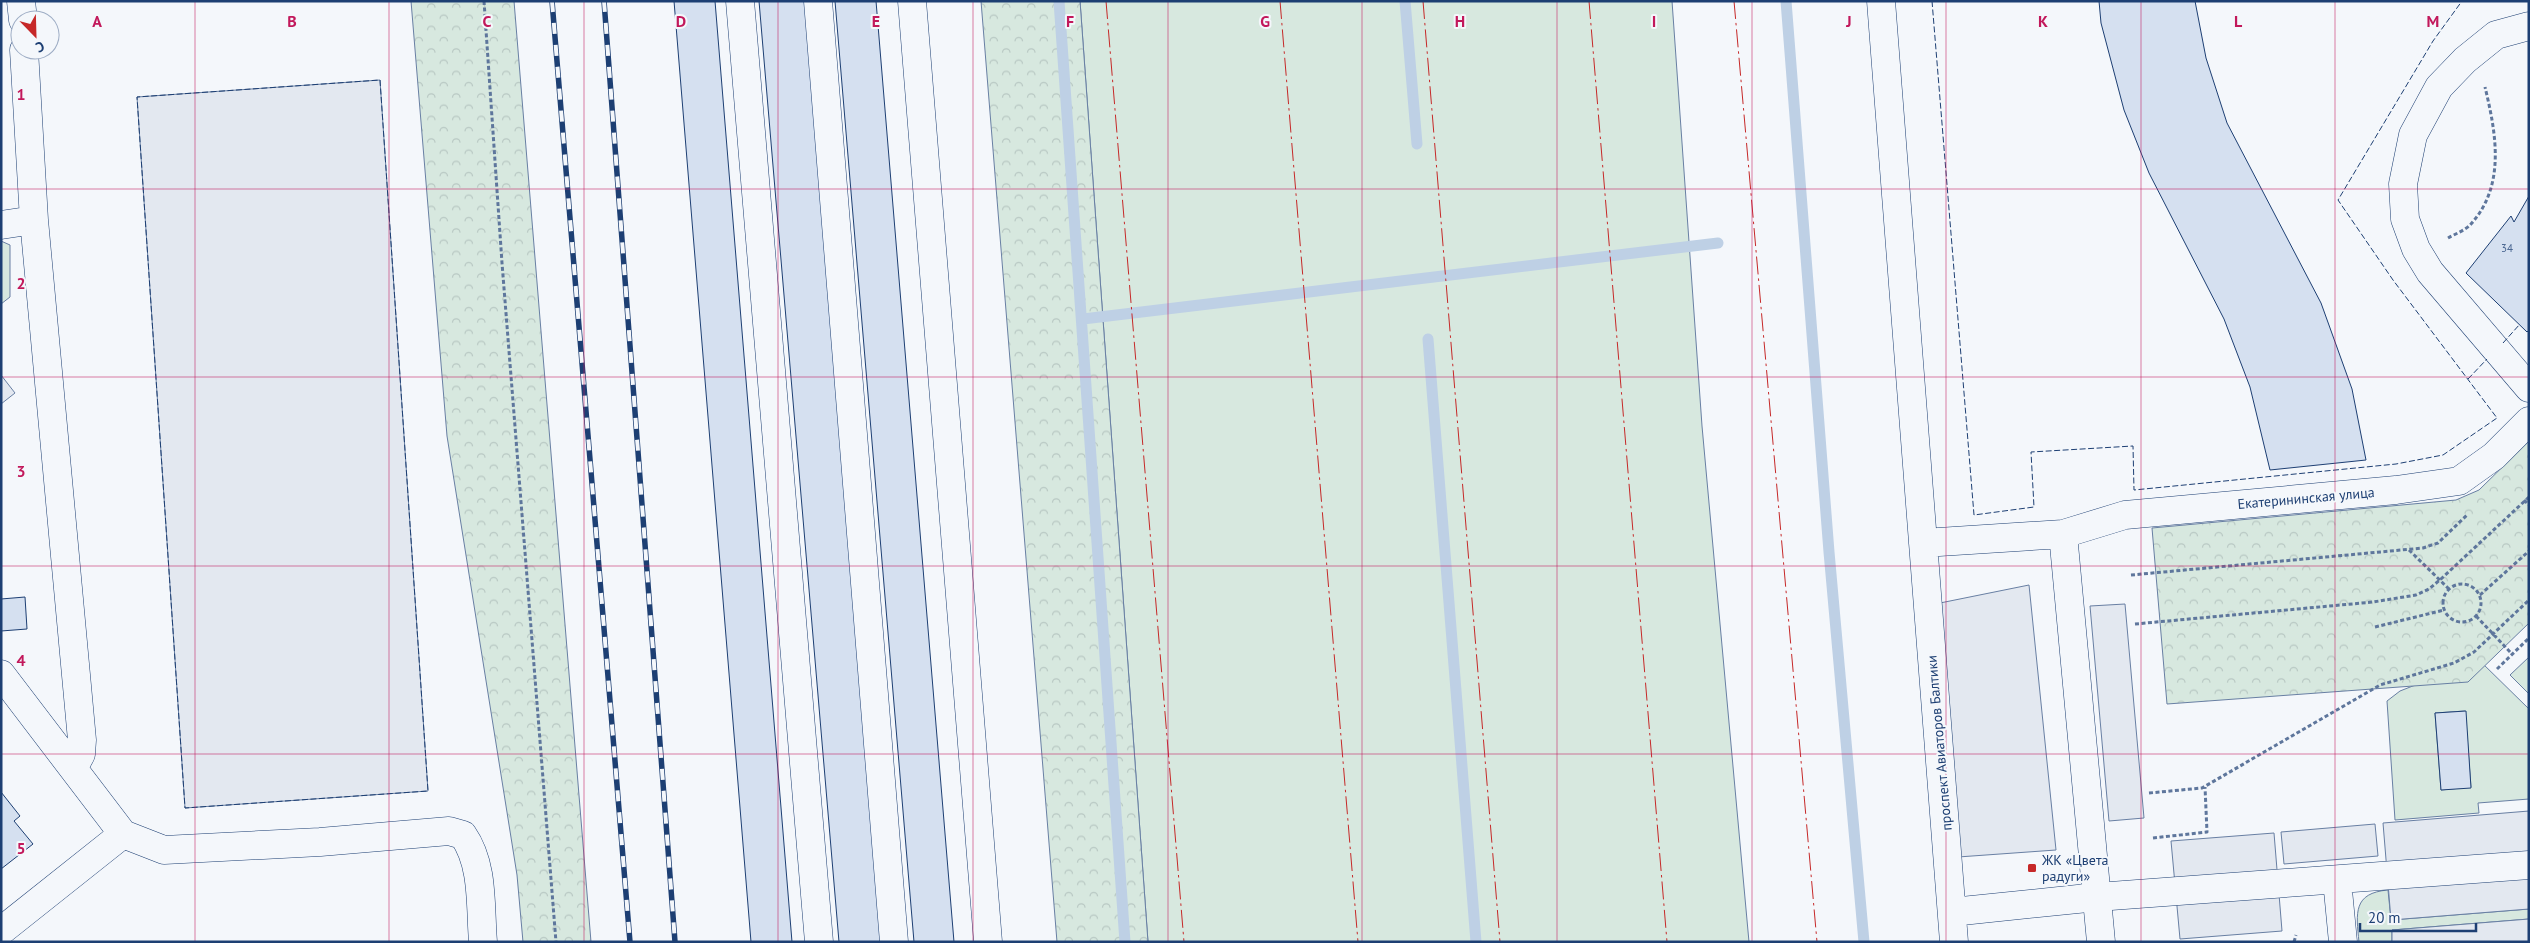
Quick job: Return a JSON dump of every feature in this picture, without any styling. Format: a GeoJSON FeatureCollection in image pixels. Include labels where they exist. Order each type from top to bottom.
{"type":"FeatureCollection","features":[{"type":"Feature","properties":{"kind":"street"},"geometry":{"type":"LineString","coordinates":[[740,1],[819,942]]}},
{"type":"Feature","properties":{"kind":"street"},"geometry":{"type":"LineString","coordinates":[[818,1],[894,942]]}},
{"type":"Feature","properties":{"kind":"street"},"geometry":{"type":"LineString","coordinates":[[912,1],[988,942]]}},
{"type":"Feature","properties":{"kind":"street","name":"проспект Авиаторов Балтики"},"geometry":{"type":"LineString","coordinates":[[1882,1],[1954,942]]}},
{"type":"Feature","properties":{"kind":"street"},"geometry":{"type":"LineString","coordinates":[[2529,26],[2496,35],[2465,60],[2439,87],[2413,135],[2403,184],[2405,219],[2416,249],[2430,272],[2529,388]]}},
{"type":"Feature","properties":{"kind":"street"},"geometry":{"type":"LineString","coordinates":[[25,60],[34,220],[82,740],[80,754],[74,767]]}},
{"type":"Feature","properties":{"kind":"street"},"geometry":{"type":"LineString","coordinates":[[1,225],[34,220]]}},
{"type":"Feature","properties":{"kind":"street","name":"Екатерининская улица"},"geometry":{"type":"LineString","coordinates":[[1923,543],[2063,534],[2125,515],[2396,490],[2459,481],[2494,456],[2529,421]]}},
{"type":"Feature","properties":{"kind":"street"},"geometry":{"type":"LineString","coordinates":[[2063,534],[2101,942]]}},
{"type":"Feature","properties":{"kind":"street"},"geometry":{"type":"LineString","coordinates":[[1,674],[124,834],[164,850],[320,842],[449,831],[463,835],[472,847],[477,864],[483,942]]}},
{"type":"Feature","properties":{"kind":"street"},"geometry":{"type":"LineString","coordinates":[[1,932],[124,834]]}},
{"type":"Feature","properties":{"kind":"street"},"geometry":{"type":"LineString","coordinates":[[1952,912],[2097,897],[2529,865]]}},
{"type":"Feature","properties":{"kind":"street"},"geometry":{"type":"LineString","coordinates":[[2337,880],[2343,942]]}},
{"type":"Feature","properties":{"kind":"path"},"geometry":{"type":"LineString","coordinates":[[484,1],[503,282],[556,942]]}},
{"type":"Feature","properties":{"kind":"path"},"geometry":{"type":"LineString","coordinates":[[2416,249],[2444,240],[2470,225],[2483,205],[2495,177],[2497,145],[2485,84]]}},
{"type":"Feature","properties":{"kind":"path"},"geometry":{"type":"LineString","coordinates":[[2135,624],[2373,602],[2416,595],[2429,589],[2441,579],[2529,496]]}},
{"type":"Feature","properties":{"kind":"path"},"geometry":{"type":"LineString","coordinates":[[2524,500],[2529,505]]}},
{"type":"Feature","properties":{"kind":"path"},"geometry":{"type":"LineString","coordinates":[[2131,575],[2408,549],[2438,543],[2468,514]]}},
{"type":"Feature","properties":{"kind":"path"},"geometry":{"type":"LineString","coordinates":[[2408,549],[2441,579],[2449,589]]}},
{"type":"Feature","properties":{"kind":"path"},"geometry":{"type":"LineString","coordinates":[[2480,595],[2529,551]]}},
{"type":"Feature","properties":{"kind":"path"},"geometry":{"type":"LineString","coordinates":[[2466,584],[2480,595],[2481,606],[2476,616],[2462,622],[2452,619],[2444,610],[2444,599],[2449,589],[2454,585],[2466,584]]}},
{"type":"Feature","properties":{"kind":"path"},"geometry":{"type":"LineString","coordinates":[[2149,793],[2205,786],[2380,685],[2454,663],[2474,652],[2529,600]]}},
{"type":"Feature","properties":{"kind":"path"},"geometry":{"type":"LineString","coordinates":[[2375,626],[2444,610]]}},
{"type":"Feature","properties":{"kind":"path"},"geometry":{"type":"LineString","coordinates":[[2476,616],[2512,654]]}},
{"type":"Feature","properties":{"kind":"path"},"geometry":{"type":"LineString","coordinates":[[2497,669],[2529,638]]}},
{"type":"Feature","properties":{"kind":"path"},"geometry":{"type":"LineString","coordinates":[[2153,838],[2207,832],[2205,786]]}},
{"type":"Feature","properties":{"kind":"path"},"geometry":{"type":"LineString","coordinates":[[2294,942],[2296,935]]}},
{"type":"Feature","properties":{"kind":"green space"},"geometry":{"type":"Polygon","coordinates":[[[411,1],[514,1],[591,942],[523,942],[517,875],[447,436],[411,1]]]}},
{"type":"Feature","properties":{"kind":"green space"},"geometry":{"type":"Polygon","coordinates":[[[981,1],[1080,1],[1148,942],[1057,942],[981,1]]]}},
{"type":"Feature","properties":{"kind":"green space"},"geometry":{"type":"Polygon","coordinates":[[[1080,1],[1672,1],[1702,426],[1749,942],[1148,942],[1080,1]]]}},
{"type":"Feature","properties":{"kind":"green space"},"geometry":{"type":"Polygon","coordinates":[[[1,241],[10,245],[10,297],[1,304],[1,241]]]}},
{"type":"Feature","properties":{"kind":"green space"},"geometry":{"type":"Polygon","coordinates":[[[2529,441],[2529,623],[2468,682],[2167,704],[2152,528],[2456,500],[2479,490],[2529,441]]]}},
{"type":"Feature","properties":{"kind":"green space"},"geometry":{"type":"Polygon","coordinates":[[[2529,657],[2529,694],[2510,675],[2529,657]]]}},
{"type":"Feature","properties":{"kind":"green space"},"geometry":{"type":"Polygon","coordinates":[[[2479,660],[2529,709],[2529,799],[2478,803],[2479,813],[2395,820],[2387,701],[2400,691],[2479,660]],[[2465,711],[2435,713],[2441,790],[2471,787],[2465,711]]]}},
{"type":"Feature","properties":{"kind":"green space"},"geometry":{"type":"Polygon","coordinates":[[[2388,890],[2391,920],[2529,909],[2529,919],[2392,930],[2392,942],[2359,942],[2357,922],[2359,906],[2368,895],[2388,890]]]}},
{"type":"Feature","properties":{"kind":"shaded area"},"geometry":{"type":"Polygon","coordinates":[[[380,80],[428,791],[185,808],[137,97],[380,80]]]}},
{"type":"Feature","properties":{"kind":"shaded area"},"geometry":{"type":"Polygon","coordinates":[[[1,375],[15,393],[1,404],[1,375]]]}},
{"type":"Feature","properties":{"kind":"shaded area"},"geometry":{"type":"Polygon","coordinates":[[[2029,585],[2056,850],[1958,857],[1940,603],[2029,585]]]}},
{"type":"Feature","properties":{"kind":"shaded area"},"geometry":{"type":"Polygon","coordinates":[[[2125,604],[2144,818],[2109,821],[2090,606],[2125,604]]]}},
{"type":"Feature","properties":{"kind":"shaded area"},"geometry":{"type":"Polygon","coordinates":[[[2529,811],[2529,909],[2391,920],[2383,823],[2529,811]]]}},
{"type":"Feature","properties":{"kind":"shaded area"},"geometry":{"type":"Polygon","coordinates":[[[2375,824],[2378,856],[2284,864],[2281,832],[2375,824]]]}},
{"type":"Feature","properties":{"kind":"shaded area"},"geometry":{"type":"Polygon","coordinates":[[[2274,833],[2282,931],[2180,939],[2171,841],[2274,833]]]}},
{"type":"Feature","properties":{"kind":"shaded area"},"geometry":{"type":"Polygon","coordinates":[[[2529,919],[2529,942],[2392,942],[2392,930],[2529,919]]]}},
{"type":"Feature","properties":{"kind":"building"},"geometry":{"type":"Polygon","coordinates":[[[674,1],[715,1],[792,942],[751,942],[674,1]]]}},
{"type":"Feature","properties":{"kind":"building"},"geometry":{"type":"Polygon","coordinates":[[[759,1],[807,1],[885,942],[839,942],[759,1]]]}},
{"type":"Feature","properties":{"kind":"building"},"geometry":{"type":"Polygon","coordinates":[[[835,1],[876,1],[954,942],[914,942],[835,1]]]}},
{"type":"Feature","properties":{"kind":"building"},"geometry":{"type":"Polygon","coordinates":[[[2099,1],[2195,1],[2206,58],[2227,123],[2321,303],[2352,389],[2366,460],[2270,470],[2250,387],[2224,319],[2149,173],[2124,110],[2101,23],[2099,1]]]}},
{"type":"Feature","properties":{"kind":"building"},"geometry":{"type":"Polygon","coordinates":[[[2529,196],[2529,330],[2527,332],[2466,273],[2511,216],[2514,222],[2529,196]]]}},
{"type":"Feature","properties":{"kind":"building"},"geometry":{"type":"Polygon","coordinates":[[[25,597],[27,629],[1,631],[1,599],[25,597]]]}},
{"type":"Feature","properties":{"kind":"building"},"geometry":{"type":"Polygon","coordinates":[[[2466,711],[2471,788],[2441,790],[2435,713],[2466,711]]]}},
{"type":"Feature","properties":{"kind":"building"},"geometry":{"type":"Polygon","coordinates":[[[1,792],[20,816],[14,821],[33,844],[1,869],[1,792]]]}},
{"type":"Feature","properties":{"kind":"waterway"},"geometry":{"type":"LineString","coordinates":[[1059,1],[1125,942]]}},
{"type":"Feature","properties":{"kind":"waterway"},"geometry":{"type":"LineString","coordinates":[[1405,1],[1417,144]]}},
{"type":"Feature","properties":{"kind":"waterway"},"geometry":{"type":"LineString","coordinates":[[1786,1],[1829,552],[1864,942]]}},
{"type":"Feature","properties":{"kind":"waterway"},"geometry":{"type":"LineString","coordinates":[[1083,319],[1718,243]]}},
{"type":"Feature","properties":{"kind":"waterway"},"geometry":{"type":"LineString","coordinates":[[1428,339],[1476,942]]}},
{"type":"Feature","properties":{"kind":"railway"},"geometry":{"type":"LineString","coordinates":[[552,1],[630,942]]}},
{"type":"Feature","properties":{"kind":"railway"},"geometry":{"type":"LineString","coordinates":[[604,1],[675,942]]}},
{"type":"Feature","properties":{"kind":"fence"},"geometry":{"type":"LineString","coordinates":[[1932,1],[1974,515],[2034,507],[2031,452],[2133,446],[2134,490],[2396,464],[2443,455],[2497,418],[2393,280],[2338,200],[2433,41],[2462,1]]}},
{"type":"Feature","properties":{"kind":"fence"},"geometry":{"type":"LineString","coordinates":[[380,80],[428,791],[185,808],[137,97],[380,80]]}},
{"type":"Feature","properties":{"kind":"fence"},"geometry":{"type":"LineString","coordinates":[[2503,343],[2520,324]]}},
{"type":"Feature","properties":{"kind":"fence"},"geometry":{"type":"LineString","coordinates":[[2468,379],[2487,359]]}},
{"type":"Feature","properties":{"kind":"power"},"geometry":{"type":"LineString","coordinates":[[1106,1],[1184,942]]}},
{"type":"Feature","properties":{"kind":"power"},"geometry":{"type":"LineString","coordinates":[[1280,1],[1358,942]]}},
{"type":"Feature","properties":{"kind":"power"},"geometry":{"type":"LineString","coordinates":[[1423,1],[1500,942]]}},
{"type":"Feature","properties":{"kind":"power"},"geometry":{"type":"LineString","coordinates":[[1589,1],[1667,942]]}},
{"type":"Feature","properties":{"kind":"power"},"geometry":{"type":"LineString","coordinates":[[1734,1],[1817,942]]}},
{"type":"Feature","properties":{"kind":"place","name":"ЖК «Цвета радуги»"},"geometry":{"type":"Point","coordinates":[2032,868]}}]}
